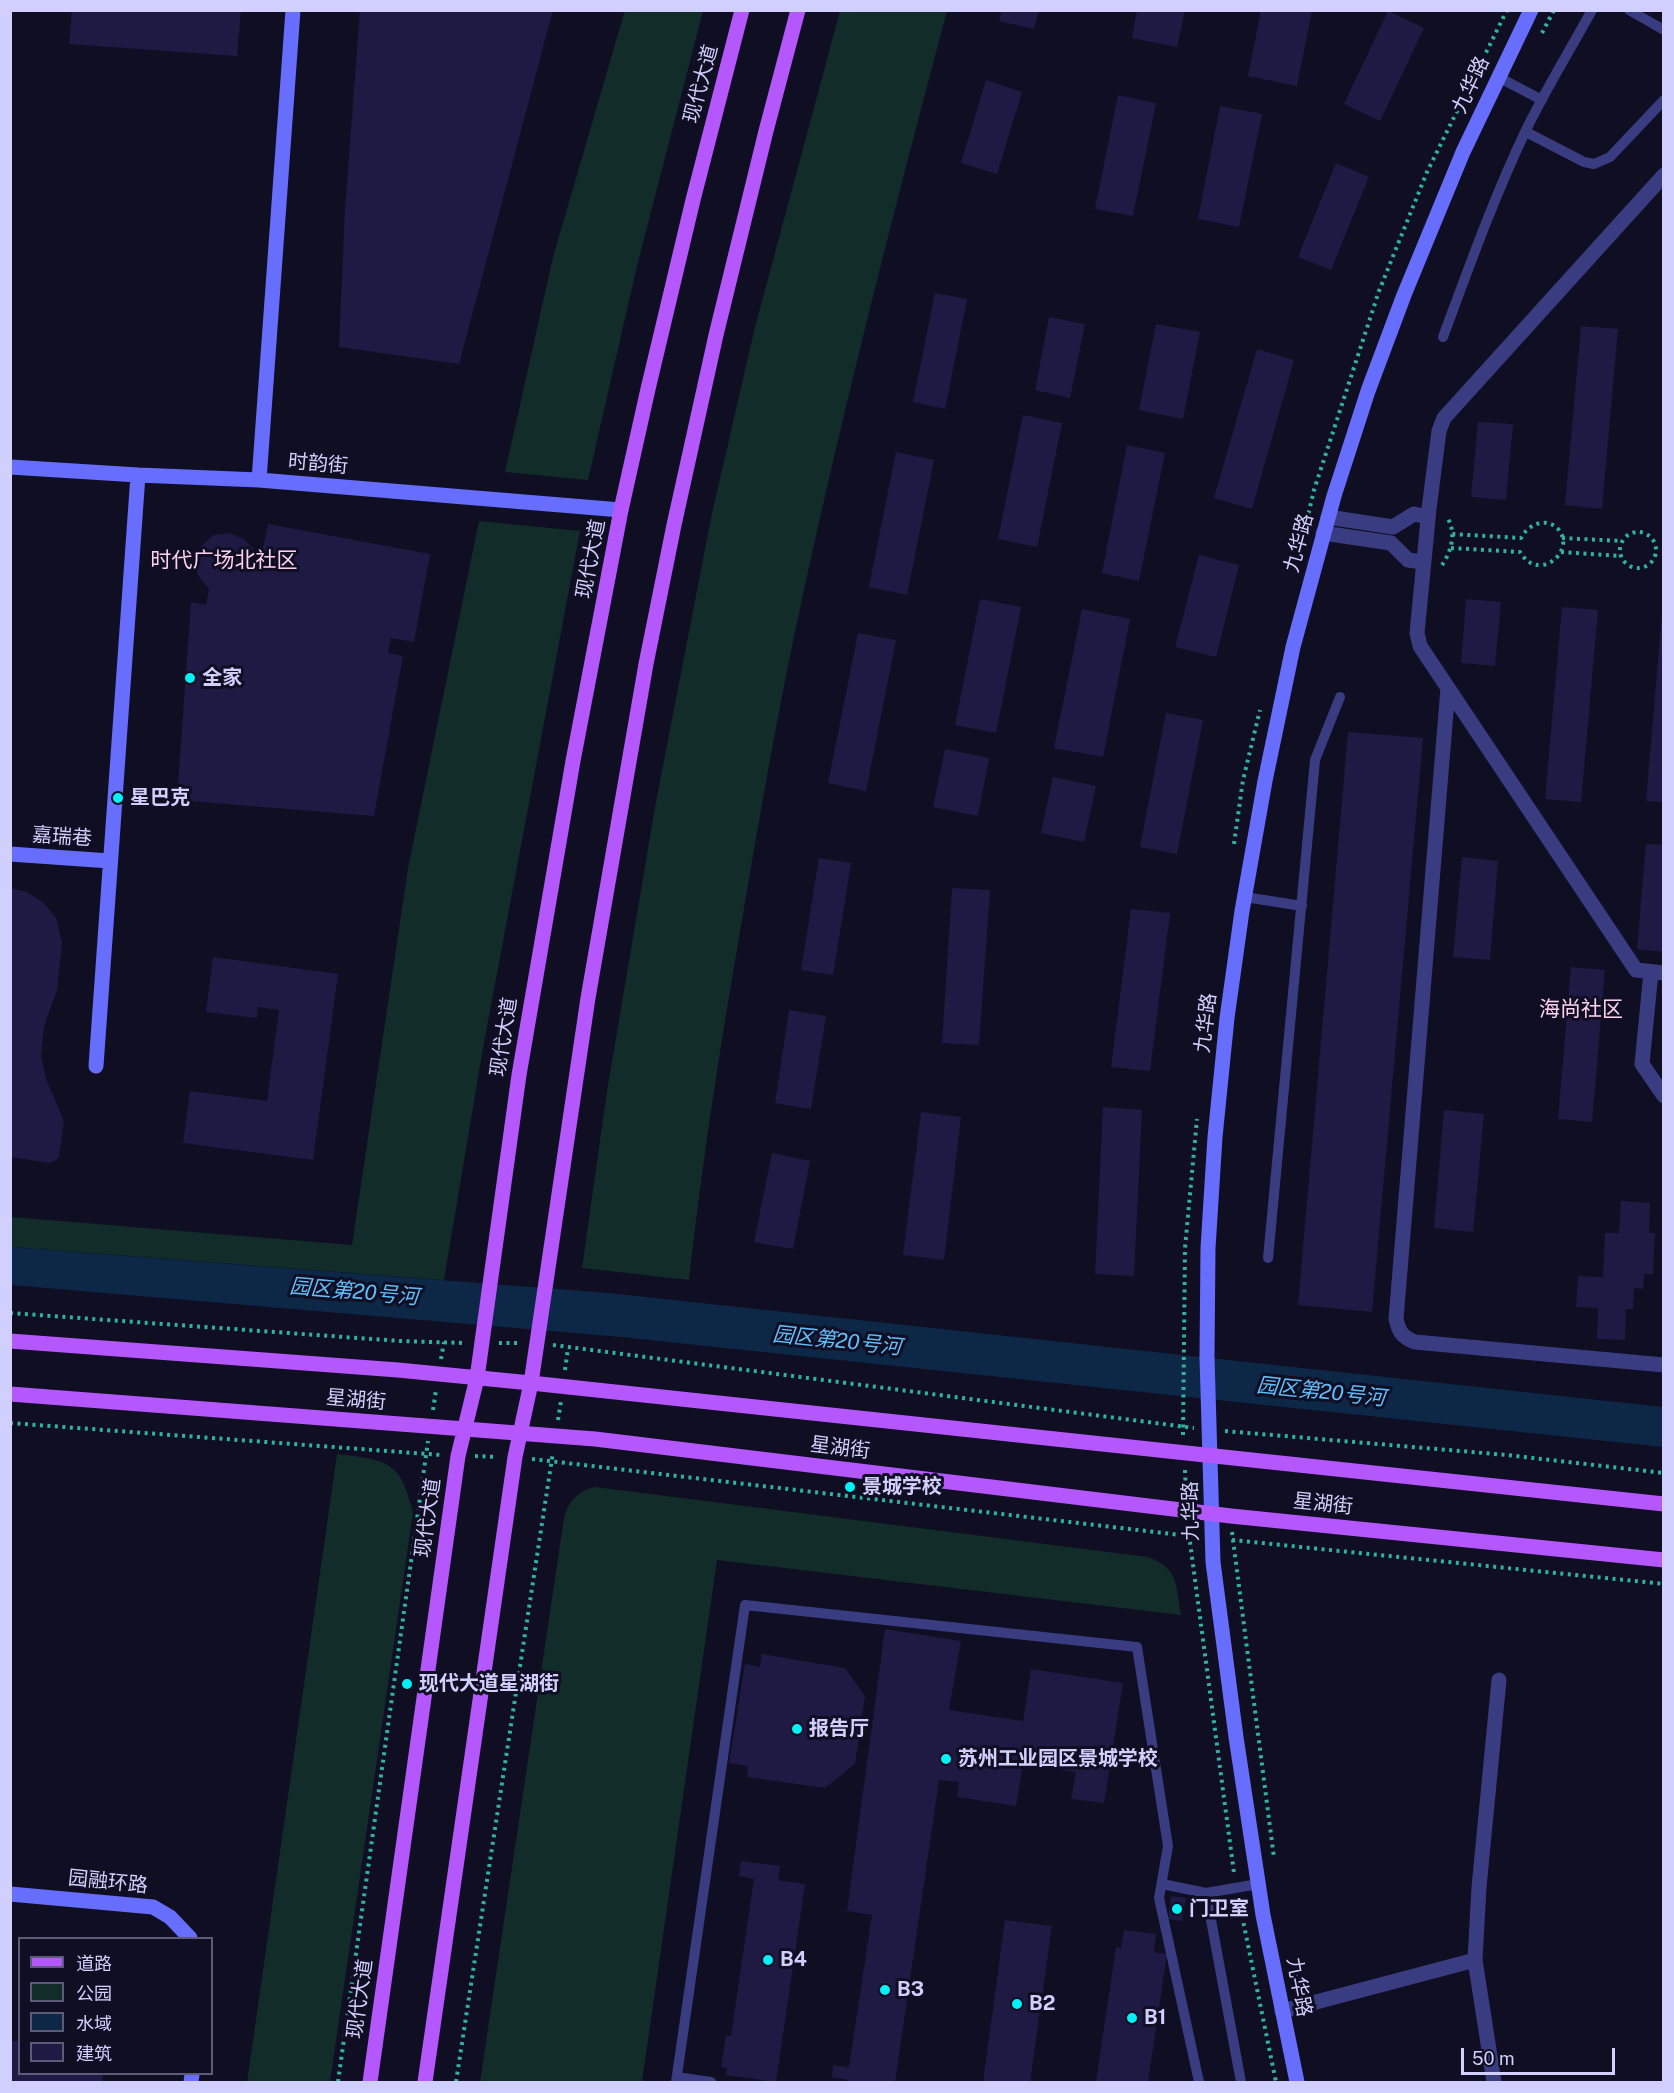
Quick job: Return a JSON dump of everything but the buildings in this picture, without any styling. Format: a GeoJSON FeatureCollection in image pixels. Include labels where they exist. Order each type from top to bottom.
{"type":"FeatureCollection","features":[{"type":"Feature","properties":{"kind":"main road","name":"现代大道"},"geometry":{"type":"LineString","coordinates":[[370,2082],[458,1456],[477,1378],[519,1075],[573,761],[621,510],[684,235],[742,10]]}},
{"type":"Feature","properties":{"kind":"main road"},"geometry":{"type":"LineString","coordinates":[[425,2082],[515,1458],[538,1340],[607,884],[674,525],[738,241],[798,10]]}},
{"type":"Feature","properties":{"kind":"main road","name":"星湖街"},"geometry":{"type":"LineString","coordinates":[[10,1341],[531,1383],[1664,1504]]}},
{"type":"Feature","properties":{"kind":"main road","name":"星湖街"},"geometry":{"type":"LineString","coordinates":[[10,1394],[555,1436],[1211,1514],[1664,1560]]}},
{"type":"Feature","properties":{"kind":"street"},"geometry":{"type":"LineString","coordinates":[[259,480],[293,10]]}},
{"type":"Feature","properties":{"kind":"street","name":"九华路"},"geometry":{"type":"LineString","coordinates":[[1297,2082],[1258,1884],[1219,1612],[1212,1538],[1211,1514],[1218,1457],[1217,1430],[1208,1401],[1208,1248],[1215,1137],[1227,1018],[1265,781],[1293,646],[1323,533],[1368,391],[1404,295],[1463,152],[1531,10]]}},
{"type":"Feature","properties":{"kind":"street"},"geometry":{"type":"LineString","coordinates":[[1664,175],[1444,418],[1439,431],[1428,517],[1417,639],[1636,970],[1657,973],[1642,1064],[1664,1096]]}},
{"type":"Feature","properties":{"kind":"street","name":"时韵街"},"geometry":{"type":"LineString","coordinates":[[10,467],[259,480],[621,510]]}},
{"type":"Feature","properties":{"kind":"street"},"geometry":{"type":"LineString","coordinates":[[96,1066],[138,475]]}},
{"type":"Feature","properties":{"kind":"street"},"geometry":{"type":"LineString","coordinates":[[1328,517],[1393,526],[1414,514],[1428,517]]}},
{"type":"Feature","properties":{"kind":"street"},"geometry":{"type":"LineString","coordinates":[[1323,533],[1391,543],[1408,560],[1423,562]]}},
{"type":"Feature","properties":{"kind":"street"},"geometry":{"type":"LineString","coordinates":[[1448,688],[1395,1319],[1398,1330],[1405,1338],[1415,1342],[1664,1365]]}},
{"type":"Feature","properties":{"kind":"street","name":"嘉瑞巷"},"geometry":{"type":"LineString","coordinates":[[10,854],[110,861]]}},
{"type":"Feature","properties":{"kind":"street"},"geometry":{"type":"LineString","coordinates":[[1494,2082],[1474,1960],[1499,1680]]}},
{"type":"Feature","properties":{"kind":"street","name":"园融环路"},"geometry":{"type":"LineString","coordinates":[[10,1894],[153,1907],[170,1917],[189,1937]]}},
{"type":"Feature","properties":{"kind":"street"},"geometry":{"type":"LineString","coordinates":[[1282,2011],[1474,1960]]}},
{"type":"Feature","properties":{"kind":"lane"},"geometry":{"type":"LineString","coordinates":[[1443,337],[1484,228],[1526,132],[1593,10]]}},
{"type":"Feature","properties":{"kind":"lane"},"geometry":{"type":"LineString","coordinates":[[1629,10],[1664,30]]}},
{"type":"Feature","properties":{"kind":"lane"},"geometry":{"type":"LineString","coordinates":[[1498,77],[1542,100]]}},
{"type":"Feature","properties":{"kind":"lane"},"geometry":{"type":"LineString","coordinates":[[1526,132],[1584,162],[1594,164],[1610,156],[1664,100]]}},
{"type":"Feature","properties":{"kind":"lane"},"geometry":{"type":"LineString","coordinates":[[1268,1258],[1315,759],[1340,697]]}},
{"type":"Feature","properties":{"kind":"lane"},"geometry":{"type":"LineString","coordinates":[[1245,897],[1302,906]]}},
{"type":"Feature","properties":{"kind":"lane"},"geometry":{"type":"LineString","coordinates":[[711,2082],[677,2080],[745,1605],[1137,1647],[1168,1846],[1159,1898],[1199,2082]]}},
{"type":"Feature","properties":{"kind":"lane"},"geometry":{"type":"LineString","coordinates":[[1162,1884],[1206,1893],[1258,1884]]}},
{"type":"Feature","properties":{"kind":"lane"},"geometry":{"type":"LineString","coordinates":[[1206,1893],[1241,2082]]}},
{"type":"Feature","properties":{"kind":"path"},"geometry":{"type":"LineString","coordinates":[[1540,37],[1554,10]]}},
{"type":"Feature","properties":{"kind":"path"},"geometry":{"type":"LineString","coordinates":[[1451,548],[1520,552],[1532,564],[1541,565],[1552,562],[1562,552],[1562,538],[1559,530],[1543,523],[1534,523],[1525,530],[1521,538],[1452,534]]}},
{"type":"Feature","properties":{"kind":"path"},"geometry":{"type":"LineString","coordinates":[[1644,533],[1653,539],[1657,550],[1651,564],[1640,568],[1628,565],[1620,556],[1619,548],[1622,542],[1631,534],[1644,533]]}},
{"type":"Feature","properties":{"kind":"path"},"geometry":{"type":"LineString","coordinates":[[1562,538],[1622,542]]}},
{"type":"Feature","properties":{"kind":"path"},"geometry":{"type":"LineString","coordinates":[[1657,550],[1664,549]]}},
{"type":"Feature","properties":{"kind":"path"},"geometry":{"type":"LineString","coordinates":[[1562,552],[1620,556]]}},
{"type":"Feature","properties":{"kind":"path"},"geometry":{"type":"LineString","coordinates":[[10,1313],[388,1341],[444,1342],[482,1337],[538,1340],[568,1347],[1217,1430],[1507,1455],[1664,1473]]}},
{"type":"Feature","properties":{"kind":"path"},"geometry":{"type":"LineString","coordinates":[[338,2082],[425,1454],[444,1342]]}},
{"type":"Feature","properties":{"kind":"path"},"geometry":{"type":"LineString","coordinates":[[456,2082],[568,1347]]}},
{"type":"Feature","properties":{"kind":"path"},"geometry":{"type":"LineString","coordinates":[[1183,1396],[1184,1356]]}},
{"type":"Feature","properties":{"kind":"path"},"geometry":{"type":"LineString","coordinates":[[1218,1457],[1217,1430],[1224,1419]]}},
{"type":"Feature","properties":{"kind":"path"},"geometry":{"type":"LineString","coordinates":[[10,1422],[425,1454],[552,1461],[1212,1538],[1664,1584]]}},
{"type":"Feature","properties":{"kind":"path"},"geometry":{"type":"LineString","coordinates":[[1231,1516],[1275,1866]]}},
{"type":"Feature","properties":{"kind":"path"},"geometry":{"type":"LineString","coordinates":[[1293,1964],[1302,2006]]}},
{"type":"Feature","properties":{"kind":"green space"},"geometry":{"type":"Polygon","coordinates":[[[625,10],[703,11],[637,266],[588,480],[505,472],[553,257],[625,10]]]}},
{"type":"Feature","properties":{"kind":"green space"},"geometry":{"type":"Polygon","coordinates":[[[840,11],[947,11],[853,377],[793,640],[725,1018],[689,1280],[582,1268],[607,1091],[655,807],[711,518],[755,327],[840,11]]]}},
{"type":"Feature","properties":{"kind":"green space"},"geometry":{"type":"Polygon","coordinates":[[[479,521],[580,531],[483,1048],[444,1280],[11,1247],[11,1217],[352,1245],[408,868],[479,521]]]}},
{"type":"Feature","properties":{"kind":"green space"},"geometry":{"type":"Polygon","coordinates":[[[337,1454],[368,1458],[389,1466],[403,1482],[413,1513],[330,2082],[247,2082],[337,1454]]]}},
{"type":"Feature","properties":{"kind":"green space"},"geometry":{"type":"Polygon","coordinates":[[[595,1487],[1148,1557],[1166,1567],[1171,1573],[1181,1615],[717,1560],[642,2082],[480,2082],[564,1518],[568,1507],[579,1494],[595,1487]]]}},
{"type":"Feature","properties":{"kind":"water","name":"园区第20号河"},"geometry":{"type":"Polygon","coordinates":[[[10,1247],[609,1293],[1663,1407],[1663,1447],[621,1337],[11,1285],[10,1247]]]}},
{"type":"Feature","properties":{"kind":"place","name":"全家"},"geometry":{"type":"Point","coordinates":[190,678]}},
{"type":"Feature","properties":{"kind":"place","name":"星巴克"},"geometry":{"type":"Point","coordinates":[118,798]}},
{"type":"Feature","properties":{"kind":"place","name":"景城学校"},"geometry":{"type":"Point","coordinates":[850,1487]}},
{"type":"Feature","properties":{"kind":"place","name":"现代大道星湖街"},"geometry":{"type":"Point","coordinates":[407,1684]}},
{"type":"Feature","properties":{"kind":"place","name":"报告厅"},"geometry":{"type":"Point","coordinates":[797,1729]}},
{"type":"Feature","properties":{"kind":"place","name":"苏州工业园区景城学校"},"geometry":{"type":"Point","coordinates":[946,1759]}},
{"type":"Feature","properties":{"kind":"place","name":"门卫室"},"geometry":{"type":"Point","coordinates":[1177,1909]}},
{"type":"Feature","properties":{"kind":"place","name":"B4"},"geometry":{"type":"Point","coordinates":[768,1960]}},
{"type":"Feature","properties":{"kind":"place","name":"B3"},"geometry":{"type":"Point","coordinates":[885,1990]}},
{"type":"Feature","properties":{"kind":"place","name":"B2"},"geometry":{"type":"Point","coordinates":[1017,2004]}},
{"type":"Feature","properties":{"kind":"place","name":"B1"},"geometry":{"type":"Point","coordinates":[1132,2018]}},
{"type":"Feature","properties":{"kind":"district","name":"时代广场北社区"},"geometry":{"type":"Point","coordinates":[224,561]}},
{"type":"Feature","properties":{"kind":"district","name":"海尚社区"},"geometry":{"type":"Point","coordinates":[1581,1010]}}]}
